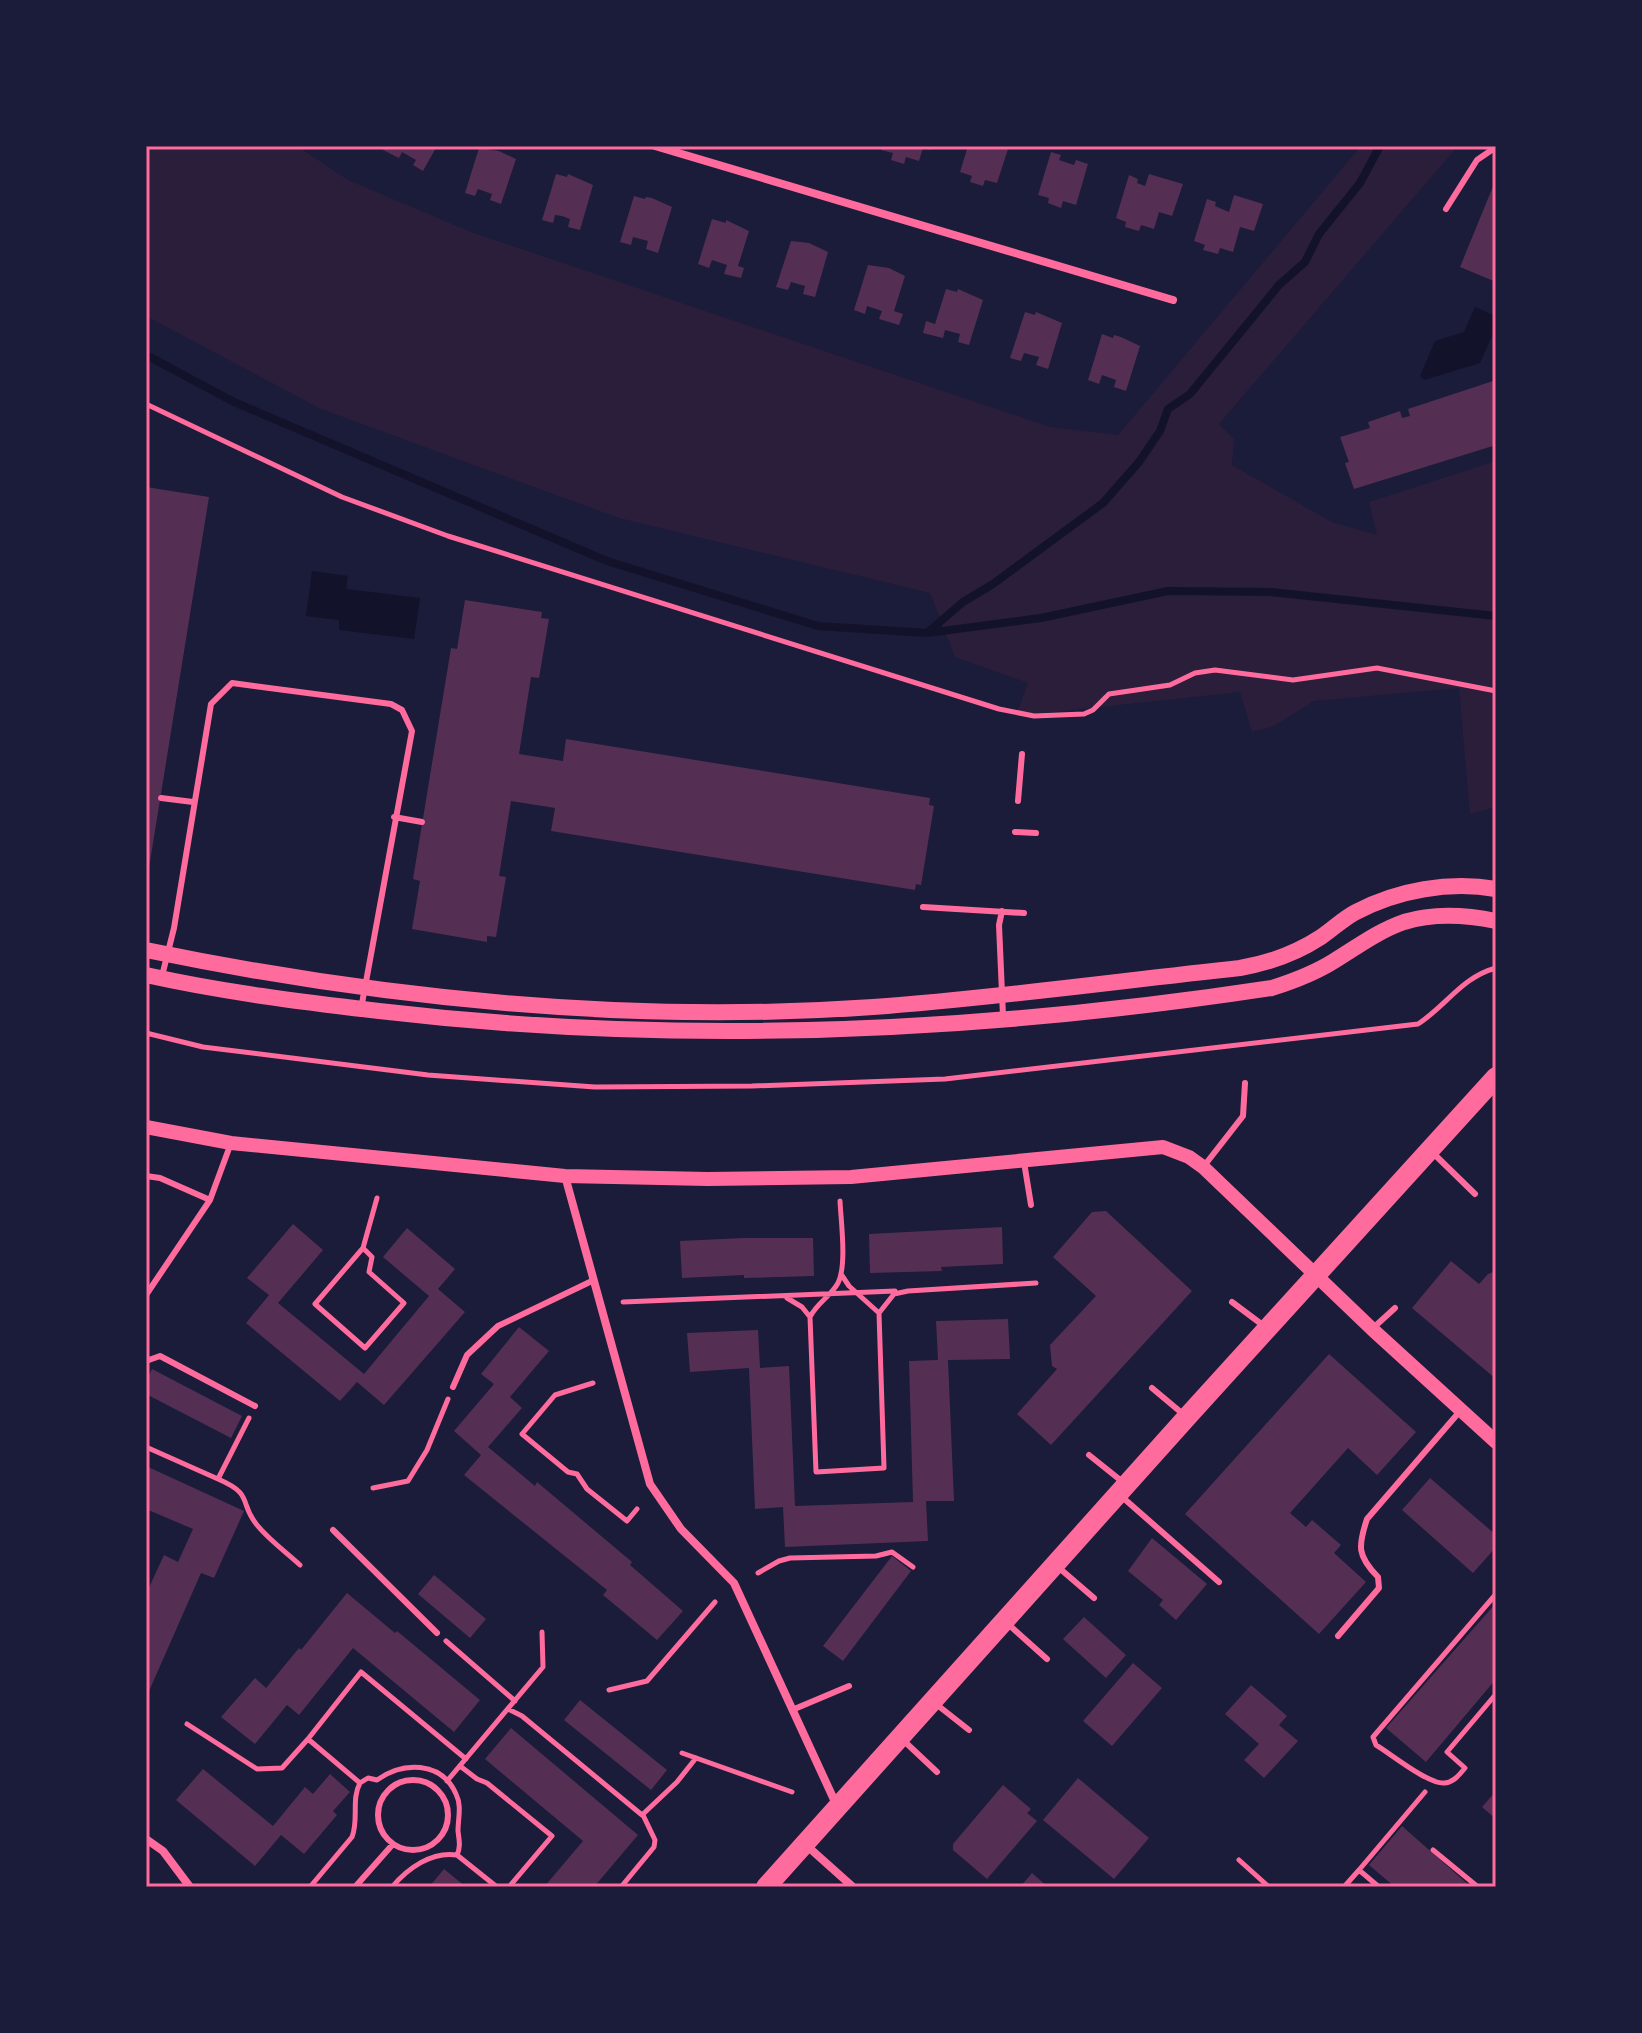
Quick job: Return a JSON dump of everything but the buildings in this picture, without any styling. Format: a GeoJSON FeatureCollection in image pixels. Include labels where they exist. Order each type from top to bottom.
{"type":"FeatureCollection","features":[{"type":"Feature","properties":{"kind":"main road"},"geometry":{"type":"LineString","coordinates":[[146,950],[259,973],[449,999],[633,1010],[750,1011],[871,1007],[1265,963],[1289,955],[1320,938],[1355,912],[1397,895],[1434,887],[1479,886],[1496,889]]}},
{"type":"Feature","properties":{"kind":"main road"},"geometry":{"type":"LineString","coordinates":[[154,976],[361,1009],[449,1019],[633,1030],[834,1030],[1003,1019],[1272,988],[1299,979],[1368,938],[1404,922],[1436,917],[1475,917],[1496,921]]}},
{"type":"Feature","properties":{"kind":"main road"},"geometry":{"type":"LineString","coordinates":[[766,1887],[1496,1077]]}},
{"type":"Feature","properties":{"kind":"street"},"geometry":{"type":"LineString","coordinates":[[655,146],[1173,300]]}},
{"type":"Feature","properties":{"kind":"street"},"geometry":{"type":"LineString","coordinates":[[146,1127],[231,1143],[565,1176],[708,1179],[851,1177],[1023,1158],[1163,1147],[1189,1157],[1203,1167],[1372,1329],[1496,1442]]}},
{"type":"Feature","properties":{"kind":"street"},"geometry":{"type":"LineString","coordinates":[[565,1176],[650,1484],[681,1529],[734,1583],[838,1809]]}},
{"type":"Feature","properties":{"kind":"street"},"geometry":{"type":"LineString","coordinates":[[146,1839],[163,1851],[190,1887]]}},
{"type":"Feature","properties":{"kind":"street"},"geometry":{"type":"LineString","coordinates":[[805,1844],[853,1887]]}},
{"type":"Feature","properties":{"kind":"lane"},"geometry":{"type":"LineString","coordinates":[[1446,209],[1477,160],[1496,147]]}},
{"type":"Feature","properties":{"kind":"lane"},"geometry":{"type":"LineString","coordinates":[[154,976],[167,955],[174,928],[211,704],[232,683],[391,704],[402,710],[412,731],[361,1009]]}},
{"type":"Feature","properties":{"kind":"lane"},"geometry":{"type":"LineString","coordinates":[[1018,801],[1022,754]]}},
{"type":"Feature","properties":{"kind":"lane"},"geometry":{"type":"LineString","coordinates":[[161,798],[193,802]]}},
{"type":"Feature","properties":{"kind":"lane"},"geometry":{"type":"LineString","coordinates":[[394,817],[422,822]]}},
{"type":"Feature","properties":{"kind":"lane"},"geometry":{"type":"LineString","coordinates":[[1015,832],[1036,833]]}},
{"type":"Feature","properties":{"kind":"lane"},"geometry":{"type":"LineString","coordinates":[[923,907],[1024,913]]}},
{"type":"Feature","properties":{"kind":"lane"},"geometry":{"type":"LineString","coordinates":[[1002,911],[999,925],[1003,1019]]}},
{"type":"Feature","properties":{"kind":"lane"},"geometry":{"type":"LineString","coordinates":[[1203,1167],[1243,1116],[1245,1083]]}},
{"type":"Feature","properties":{"kind":"lane"},"geometry":{"type":"LineString","coordinates":[[146,1295],[210,1200],[231,1143]]}},
{"type":"Feature","properties":{"kind":"lane"},"geometry":{"type":"LineString","coordinates":[[1430,1150],[1475,1194]]}},
{"type":"Feature","properties":{"kind":"lane"},"geometry":{"type":"LineString","coordinates":[[1023,1158],[1031,1205]]}},
{"type":"Feature","properties":{"kind":"lane"},"geometry":{"type":"LineString","coordinates":[[146,1176],[160,1178],[210,1200]]}},
{"type":"Feature","properties":{"kind":"lane"},"geometry":{"type":"LineString","coordinates":[[453,1387],[467,1355],[498,1326],[594,1280]]}},
{"type":"Feature","properties":{"kind":"lane"},"geometry":{"type":"LineString","coordinates":[[1232,1302],[1267,1329]]}},
{"type":"Feature","properties":{"kind":"lane"},"geometry":{"type":"LineString","coordinates":[[1372,1329],[1395,1308]]}},
{"type":"Feature","properties":{"kind":"lane"},"geometry":{"type":"LineString","coordinates":[[146,1361],[160,1356],[255,1406]]}},
{"type":"Feature","properties":{"kind":"lane"},"geometry":{"type":"LineString","coordinates":[[1152,1388],[1187,1417]]}},
{"type":"Feature","properties":{"kind":"lane"},"geometry":{"type":"LineString","coordinates":[[1338,1636],[1379,1588],[1378,1577],[1364,1563],[1359,1541],[1367,1519],[1461,1410]]}},
{"type":"Feature","properties":{"kind":"lane"},"geometry":{"type":"LineString","coordinates":[[1089,1455],[1219,1582]]}},
{"type":"Feature","properties":{"kind":"lane"},"geometry":{"type":"LineString","coordinates":[[333,1530],[437,1633]]}},
{"type":"Feature","properties":{"kind":"lane"},"geometry":{"type":"LineString","coordinates":[[1055,1565],[1094,1598]]}},
{"type":"Feature","properties":{"kind":"lane"},"geometry":{"type":"LineString","coordinates":[[1005,1621],[1047,1659]]}},
{"type":"Feature","properties":{"kind":"lane"},"geometry":{"type":"LineString","coordinates":[[792,1710],[849,1686]]}},
{"type":"Feature","properties":{"kind":"lane"},"geometry":{"type":"LineString","coordinates":[[933,1702],[969,1730]]}},
{"type":"Feature","properties":{"kind":"lane"},"geometry":{"type":"LineString","coordinates":[[901,1738],[937,1772]]}},
{"type":"Feature","properties":{"kind":"lane"},"geometry":{"type":"LineString","coordinates":[[411,1780],[432,1785],[447,1803],[446,1828],[440,1838],[420,1850],[407,1850],[393,1844],[381,1829],[378,1818],[383,1797],[400,1782],[411,1780]]}},
{"type":"Feature","properties":{"kind":"lane"},"geometry":{"type":"LineString","coordinates":[[355,1887],[393,1844]]}},
{"type":"Feature","properties":{"kind":"path"},"geometry":{"type":"LineString","coordinates":[[146,404],[342,497],[448,536],[999,709],[1034,716],[1084,714],[1093,710],[1109,694],[1170,685],[1195,673],[1215,670],[1293,680],[1377,668],[1496,691]]}},
{"type":"Feature","properties":{"kind":"path"},"geometry":{"type":"LineString","coordinates":[[146,1033],[203,1047],[428,1075],[595,1087],[752,1086],[945,1079],[1418,1024],[1433,1014],[1467,980],[1496,968]]}},
{"type":"Feature","properties":{"kind":"path"},"geometry":{"type":"LineString","coordinates":[[363,1248],[372,1257],[369,1272],[404,1303],[365,1348],[315,1304],[363,1248],[377,1198]]}},
{"type":"Feature","properties":{"kind":"path"},"geometry":{"type":"LineString","coordinates":[[840,1201],[841,1274],[836,1286],[816,1305],[810,1318],[816,1472],[884,1468],[879,1313],[894,1294],[908,1291]]}},
{"type":"Feature","properties":{"kind":"path"},"geometry":{"type":"LineString","coordinates":[[841,1274],[849,1286],[879,1313]]}},
{"type":"Feature","properties":{"kind":"path"},"geometry":{"type":"LineString","coordinates":[[623,1302],[784,1297],[1036,1283]]}},
{"type":"Feature","properties":{"kind":"path"},"geometry":{"type":"LineString","coordinates":[[784,1297],[793,1300],[810,1318]]}},
{"type":"Feature","properties":{"kind":"path"},"geometry":{"type":"LineString","coordinates":[[593,1383],[555,1395],[522,1434],[568,1472],[577,1474],[587,1489],[627,1521],[637,1509]]}},
{"type":"Feature","properties":{"kind":"path"},"geometry":{"type":"LineString","coordinates":[[373,1488],[408,1481],[427,1450],[453,1387]]}},
{"type":"Feature","properties":{"kind":"path"},"geometry":{"type":"LineString","coordinates":[[218,1479],[255,1406]]}},
{"type":"Feature","properties":{"kind":"path"},"geometry":{"type":"LineString","coordinates":[[146,1447],[235,1486],[244,1496],[256,1524],[300,1565]]}},
{"type":"Feature","properties":{"kind":"path"},"geometry":{"type":"LineString","coordinates":[[758,1573],[790,1558],[876,1556],[892,1552],[913,1567]]}},
{"type":"Feature","properties":{"kind":"path"},"geometry":{"type":"LineString","coordinates":[[1496,1594],[1373,1737],[1376,1745],[1434,1782],[1446,1783],[1458,1777],[1465,1768],[1447,1752],[1496,1694]]}},
{"type":"Feature","properties":{"kind":"path"},"geometry":{"type":"LineString","coordinates":[[609,1690],[647,1681],[715,1602]]}},
{"type":"Feature","properties":{"kind":"path"},"geometry":{"type":"LineString","coordinates":[[447,1781],[543,1667],[542,1632]]}},
{"type":"Feature","properties":{"kind":"path"},"geometry":{"type":"LineString","coordinates":[[437,1633],[515,1701]]}},
{"type":"Feature","properties":{"kind":"path"},"geometry":{"type":"LineString","coordinates":[[187,1724],[257,1769],[282,1768],[361,1672],[466,1759]]}},
{"type":"Feature","properties":{"kind":"path"},"geometry":{"type":"LineString","coordinates":[[508,1709],[522,1716],[642,1815],[655,1840],[654,1847],[621,1887]]}},
{"type":"Feature","properties":{"kind":"path"},"geometry":{"type":"LineString","coordinates":[[308,1739],[360,1783]]}},
{"type":"Feature","properties":{"kind":"path"},"geometry":{"type":"LineString","coordinates":[[682,1753],[792,1792]]}},
{"type":"Feature","properties":{"kind":"path"},"geometry":{"type":"LineString","coordinates":[[642,1815],[677,1782],[696,1758]]}},
{"type":"Feature","properties":{"kind":"path"},"geometry":{"type":"LineString","coordinates":[[310,1887],[352,1837],[356,1790],[360,1783],[368,1778],[377,1780],[390,1770],[421,1766],[447,1781],[456,1792],[460,1808],[458,1835],[461,1847],[457,1855]]}},
{"type":"Feature","properties":{"kind":"path"},"geometry":{"type":"LineString","coordinates":[[460,1766],[487,1783],[552,1836],[509,1887]]}},
{"type":"Feature","properties":{"kind":"path"},"geometry":{"type":"LineString","coordinates":[[1344,1887],[1425,1792]]}},
{"type":"Feature","properties":{"kind":"path"},"geometry":{"type":"LineString","coordinates":[[1433,1850],[1478,1887]]}},
{"type":"Feature","properties":{"kind":"path"},"geometry":{"type":"LineString","coordinates":[[392,1887],[411,1866],[445,1853],[457,1855],[497,1887]]}},
{"type":"Feature","properties":{"kind":"path"},"geometry":{"type":"LineString","coordinates":[[1239,1860],[1269,1887]]}},
{"type":"Feature","properties":{"kind":"path"},"geometry":{"type":"LineString","coordinates":[[1359,1870],[1379,1887]]}},
{"type":"Feature","properties":{"kind":"shaded area"},"geometry":{"type":"Polygon","coordinates":[[[146,146],[297,146],[348,180],[471,232],[1050,427],[1118,435],[1361,146],[1458,146],[1219,424],[1234,439],[1232,465],[1332,522],[1377,535],[1369,502],[1496,461],[1496,807],[1470,814],[1459,688],[1314,701],[1274,726],[1252,732],[1240,692],[1016,716],[1028,683],[955,657],[930,593],[619,518],[321,409],[146,316],[146,146]]]}},
{"type":"Feature","properties":{"kind":"shaded area"},"geometry":{"type":"Polygon","coordinates":[[[1475,307],[1496,316],[1496,327],[1480,363],[1424,380],[1420,376],[1435,341],[1464,332],[1475,307]]]}},
{"type":"Feature","properties":{"kind":"shaded area"},"geometry":{"type":"Polygon","coordinates":[[[312,571],[348,576],[346,589],[420,598],[414,639],[339,630],[339,620],[306,616],[312,571]]]}},
{"type":"Feature","properties":{"kind":"waterway"},"geometry":{"type":"LineString","coordinates":[[927,633],[963,602],[993,584],[1103,503],[1139,462],[1160,431],[1168,409],[1190,394],[1279,285],[1305,262],[1319,234],[1360,183],[1380,146]]}},
{"type":"Feature","properties":{"kind":"waterway"},"geometry":{"type":"LineString","coordinates":[[146,355],[234,402],[607,561],[818,626],[927,633],[1041,618],[1168,591],[1271,592],[1496,616]]}}]}
